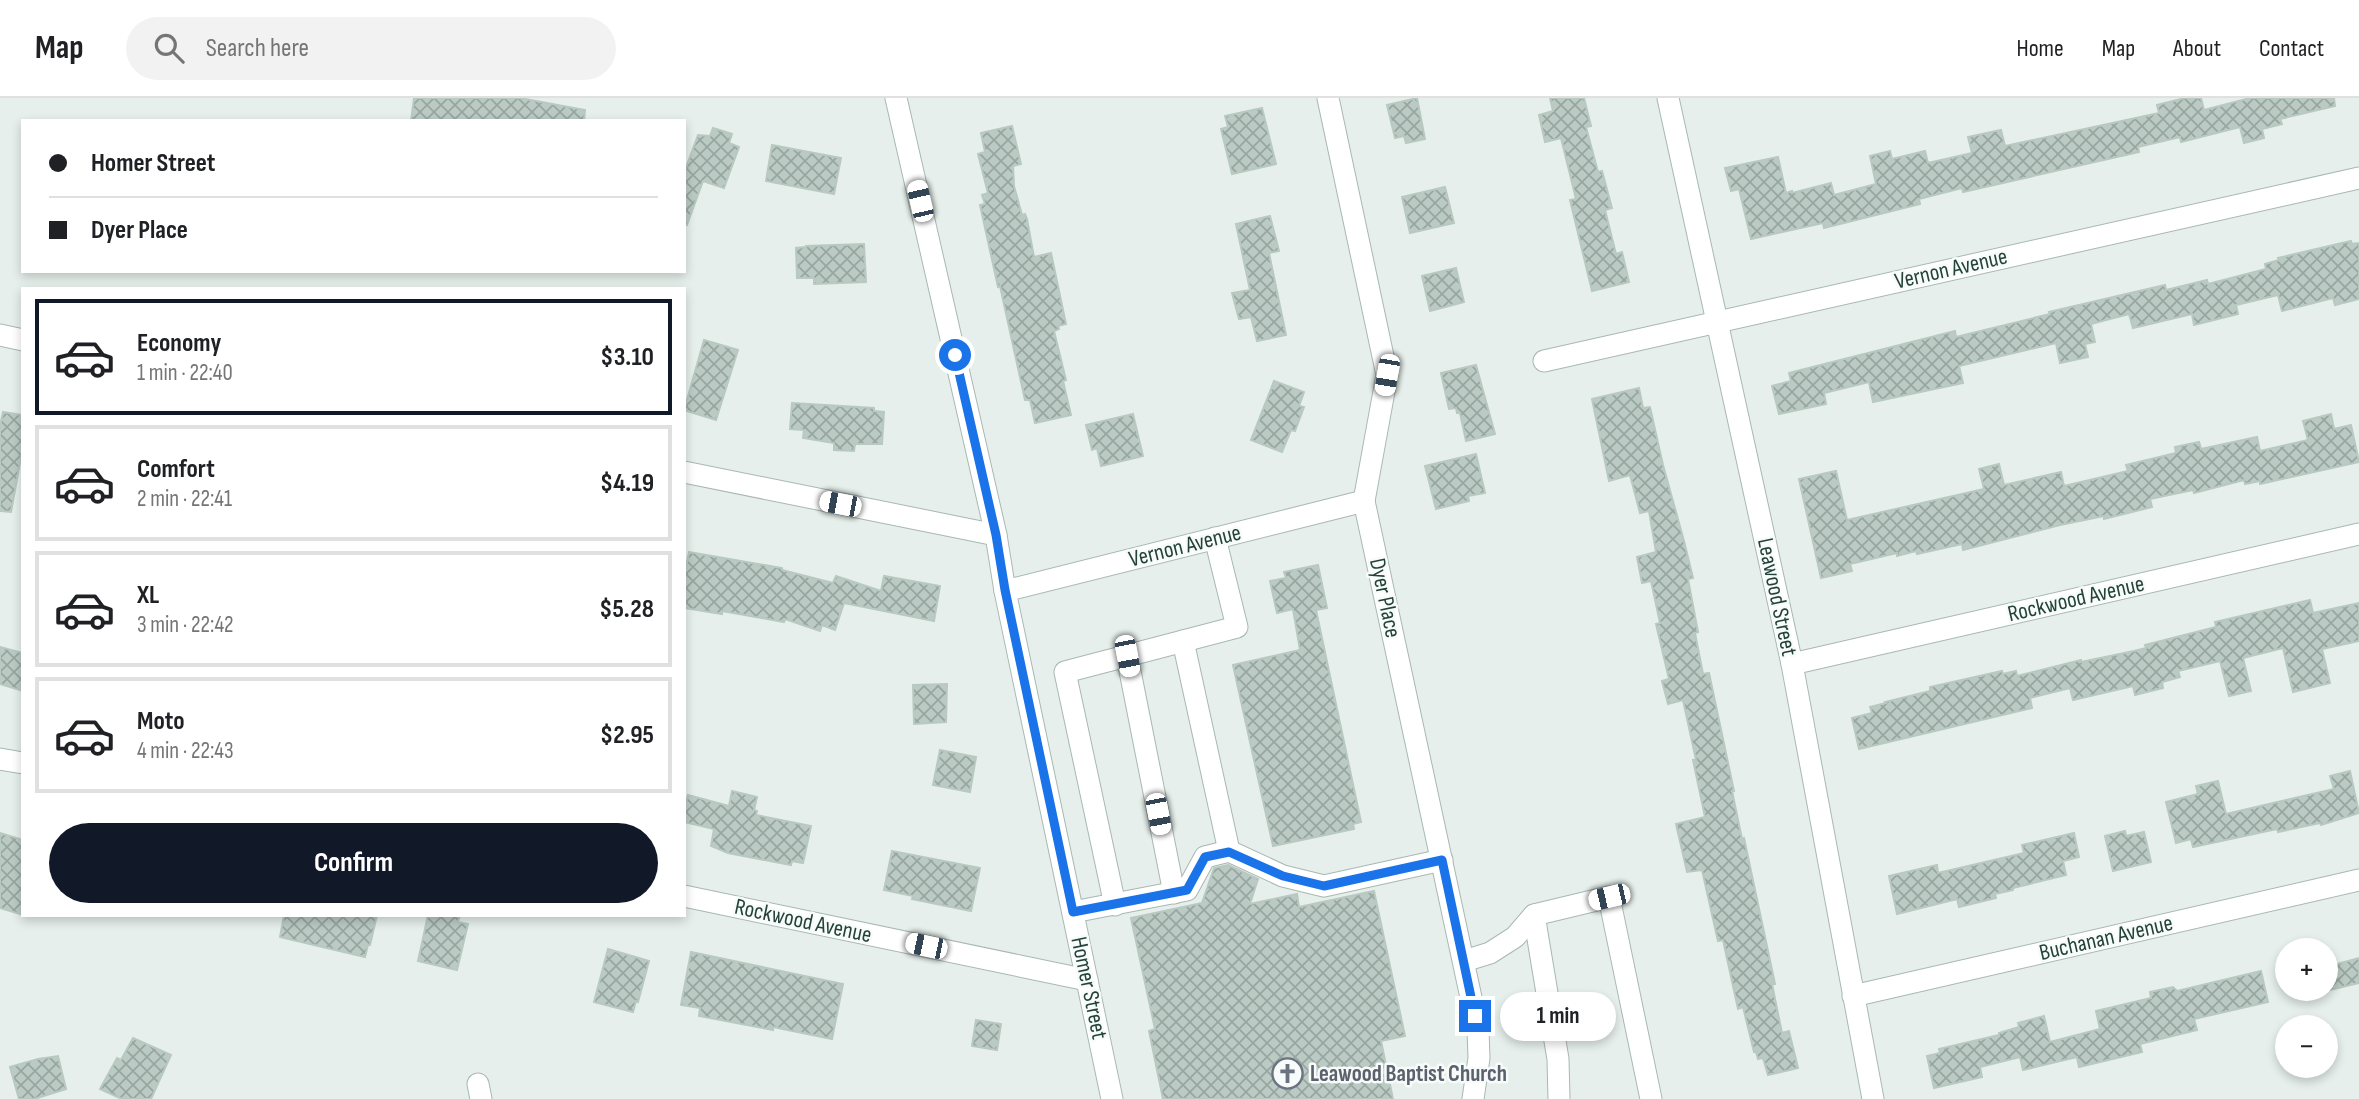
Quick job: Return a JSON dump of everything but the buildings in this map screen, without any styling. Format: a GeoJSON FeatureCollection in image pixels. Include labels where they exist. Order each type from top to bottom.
{"type":"FeatureCollection","features":[{"type":"Feature","properties":{"kind":"street","name":"Homer Street"},"geometry":{"type":"LineString","coordinates":[[896,98],[996,535],[1005,590],[1112,1099]]}},
{"type":"Feature","properties":{"kind":"street","name":"Dyer Place"},"geometry":{"type":"LineString","coordinates":[[1328,98],[1387,375],[1364,501],[1478,1030],[1479,1058],[1473,1099]]}},
{"type":"Feature","properties":{"kind":"street","name":"Leawood Street"},"geometry":{"type":"LineString","coordinates":[[1668,98],[1792,664],[1873,1099]]}},
{"type":"Feature","properties":{"kind":"street","name":"Vernon Avenue"},"geometry":{"type":"LineString","coordinates":[[1544,360],[2359,178]]}},
{"type":"Feature","properties":{"kind":"street"},"geometry":{"type":"LineString","coordinates":[[0,335],[21,340]]}},
{"type":"Feature","properties":{"kind":"street"},"geometry":{"type":"LineString","coordinates":[[686,472],[996,535]]}},
{"type":"Feature","properties":{"kind":"street","name":"Vernon Avenue"},"geometry":{"type":"LineString","coordinates":[[1005,590],[1364,501]]}},
{"type":"Feature","properties":{"kind":"street","name":"Rockwood Avenue"},"geometry":{"type":"LineString","coordinates":[[1792,664],[2359,534]]}},
{"type":"Feature","properties":{"kind":"street"},"geometry":{"type":"LineString","coordinates":[[1115,905],[1065,672],[1237,627],[1215,538]]}},
{"type":"Feature","properties":{"kind":"street"},"geometry":{"type":"LineString","coordinates":[[1183,641],[1229,852]]}},
{"type":"Feature","properties":{"kind":"street"},"geometry":{"type":"LineString","coordinates":[[1127,656],[1174,893]]}},
{"type":"Feature","properties":{"kind":"street"},"geometry":{"type":"LineString","coordinates":[[0,759],[21,763]]}},
{"type":"Feature","properties":{"kind":"street"},"geometry":{"type":"LineString","coordinates":[[1073,912],[1187,890],[1205,857],[1229,852],[1283,876],[1324,886],[1442,860]]}},
{"type":"Feature","properties":{"kind":"street","name":"Buchanan Avenue"},"geometry":{"type":"LineString","coordinates":[[1853,996],[2359,880]]}},
{"type":"Feature","properties":{"kind":"street","name":"Rockwood Avenue"},"geometry":{"type":"LineString","coordinates":[[686,896],[1087,980]]}},
{"type":"Feature","properties":{"kind":"street"},"geometry":{"type":"LineString","coordinates":[[1464,961],[1490,953],[1516,937],[1534,915],[1609,897],[1651,1099]]}},
{"type":"Feature","properties":{"kind":"street"},"geometry":{"type":"LineString","coordinates":[[1534,915],[1558,1059],[1559,1099]]}},
{"type":"Feature","properties":{"kind":"place","name":"Leawood Baptist Church"},"geometry":{"type":"Point","coordinates":[1287,1074]}},
{"type":"Feature","properties":{"kind":"route"},"geometry":{"type":"LineString","coordinates":[[955,355],[996,535],[1005,590],[1073,912],[1187,890],[1205,857],[1229,852],[1283,876],[1324,886],[1442,860],[1475,1016]]}}]}
